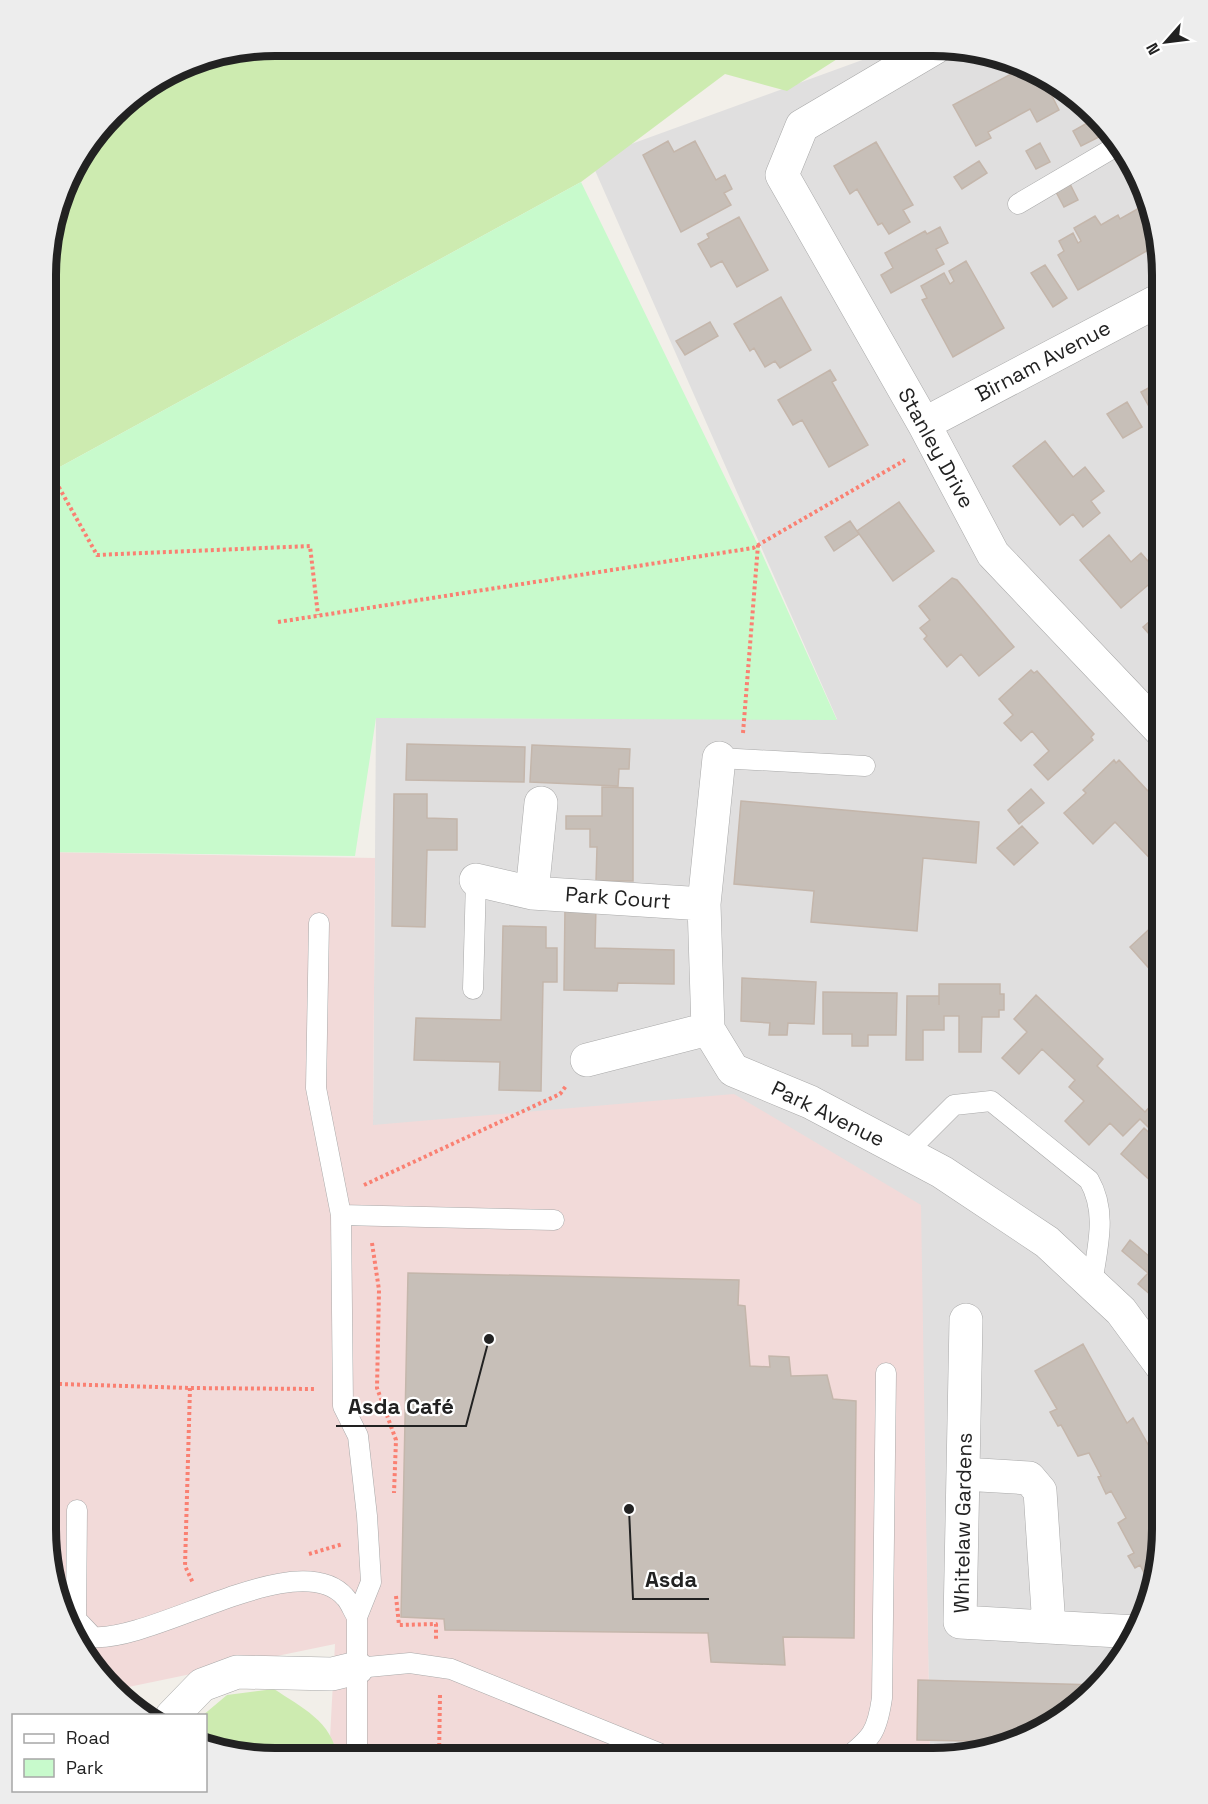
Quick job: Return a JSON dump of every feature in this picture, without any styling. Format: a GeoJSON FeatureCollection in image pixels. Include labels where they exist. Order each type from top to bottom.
{"type":"FeatureCollection","features":[{"type":"Feature","properties":{"kind":"street","name":"Stanley Drive"},"geometry":{"type":"LineString","coordinates":[[921,56],[802,126],[782,175],[929,434],[993,554],[1152,721]]}},
{"type":"Feature","properties":{"kind":"street","name":"Birnam Avenue"},"geometry":{"type":"LineString","coordinates":[[929,434],[1152,304]]}},
{"type":"Feature","properties":{"kind":"street","name":"Park Avenue"},"geometry":{"type":"LineString","coordinates":[[730,759],[704,904],[708,1029],[733,1070],[810,1102],[942,1172],[1047,1242],[1121,1311],[1152,1354]]}},
{"type":"Feature","properties":{"kind":"street"},"geometry":{"type":"LineString","coordinates":[[532,892],[541,803]]}},
{"type":"Feature","properties":{"kind":"street","name":"Park Court"},"geometry":{"type":"LineString","coordinates":[[476,880],[532,892],[704,904]]}},
{"type":"Feature","properties":{"kind":"street"},"geometry":{"type":"LineString","coordinates":[[587,1060],[708,1029]]}},
{"type":"Feature","properties":{"kind":"street","name":"Whitelaw Gardens"},"geometry":{"type":"LineString","coordinates":[[966,1320],[960,1622],[1127,1631]]}},
{"type":"Feature","properties":{"kind":"street"},"geometry":{"type":"LineString","coordinates":[[963,1474],[1029,1478],[1040,1491],[1049,1627]]}},
{"type":"Feature","properties":{"kind":"street"},"geometry":{"type":"LineString","coordinates":[[174,1714],[202,1685],[237,1672],[332,1674],[357,1668]]}},
{"type":"Feature","properties":{"kind":"lane"},"geometry":{"type":"LineString","coordinates":[[1018,204],[1113,148]]}},
{"type":"Feature","properties":{"kind":"lane"},"geometry":{"type":"LineString","coordinates":[[730,759],[865,766]]}},
{"type":"Feature","properties":{"kind":"lane"},"geometry":{"type":"LineString","coordinates":[[473,989],[476,880]]}},
{"type":"Feature","properties":{"kind":"lane"},"geometry":{"type":"LineString","coordinates":[[319,922],[316,1088],[340,1215],[344,1406],[358,1436],[368,1516],[371,1582],[357,1617],[357,1748]]}},
{"type":"Feature","properties":{"kind":"lane"},"geometry":{"type":"LineString","coordinates":[[906,1153],[954,1104],[991,1101],[1089,1180],[1096,1194],[1101,1214],[1092,1284]]}},
{"type":"Feature","properties":{"kind":"lane"},"geometry":{"type":"LineString","coordinates":[[340,1215],[554,1220]]}},
{"type":"Feature","properties":{"kind":"lane"},"geometry":{"type":"LineString","coordinates":[[858,1748],[868,1740],[879,1719],[882,1698],[886,1373]]}},
{"type":"Feature","properties":{"kind":"lane"},"geometry":{"type":"LineString","coordinates":[[77,1509],[75,1619],[93,1637],[109,1638],[277,1583],[306,1581],[326,1585],[345,1597],[357,1617]]}},
{"type":"Feature","properties":{"kind":"lane"},"geometry":{"type":"LineString","coordinates":[[357,1668],[410,1663],[462,1673],[646,1748]]}},
{"type":"Feature","properties":{"kind":"path"},"geometry":{"type":"LineString","coordinates":[[278,622],[753,548],[929,434]]}},
{"type":"Feature","properties":{"kind":"path"},"geometry":{"type":"LineString","coordinates":[[56,482],[97,555],[310,546],[318,615]]}},
{"type":"Feature","properties":{"kind":"path"},"geometry":{"type":"LineString","coordinates":[[730,759],[758,545]]}},
{"type":"Feature","properties":{"kind":"path"},"geometry":{"type":"LineString","coordinates":[[394,1499],[396,1440],[377,1388],[379,1290],[364,1184],[560,1094],[587,1060]]}},
{"type":"Feature","properties":{"kind":"path"},"geometry":{"type":"LineString","coordinates":[[59,1384],[190,1388],[377,1388]]}},
{"type":"Feature","properties":{"kind":"path"},"geometry":{"type":"LineString","coordinates":[[190,1388],[185,1566],[204,1607]]}},
{"type":"Feature","properties":{"kind":"path"},"geometry":{"type":"LineString","coordinates":[[396,1592],[399,1625],[436,1624],[435,1666],[440,1688],[439,1748]]}},
{"type":"Feature","properties":{"kind":"shaded area"},"geometry":{"type":"Polygon","coordinates":[[[873,56],[962,57],[1017,72],[1055,92],[1078,110],[1116,153],[1136,191],[1145,218],[1152,261],[1151,1558],[1136,1613],[1116,1651],[1098,1674],[1055,1712],[1017,1732],[990,1741],[962,1747],[930,1748],[920,1205],[373,1125],[376,718],[837,719],[590,159],[873,56]]]}},
{"type":"Feature","properties":{"kind":"shaded area"},"geometry":{"type":"Polygon","coordinates":[[[56,852],[375,858],[373,1125],[734,1094],[921,1205],[930,1748],[329,1748],[335,1644],[124,1688],[92,1651],[67,1600],[57,1558],[56,1543],[56,852]]]}},
{"type":"Feature","properties":{"kind":"green space"},"geometry":{"type":"Polygon","coordinates":[[[261,56],[842,56],[787,91],[725,74],[581,182],[56,469],[56,261],[57,246],[67,204],[85,165],[110,130],[141,101],[178,78],[218,63],[261,56]]]}},
{"type":"Feature","properties":{"kind":"green space"},"geometry":{"type":"Polygon","coordinates":[[[581,182],[758,545],[837,720],[376,718],[355,856],[56,852],[56,469],[581,182]]]}},
{"type":"Feature","properties":{"kind":"green space"},"geometry":{"type":"Polygon","coordinates":[[[274,1689],[314,1717],[329,1734],[335,1748],[246,1747],[207,1738],[207,1714],[204,1714],[227,1695],[274,1689]]]}},
{"type":"Feature","properties":{"kind":"building"},"geometry":{"type":"Polygon","coordinates":[[[1016,72],[1057,93],[1052,96],[1059,110],[1037,122],[1030,109],[988,132],[991,138],[976,146],[953,105],[1016,72]]]}},
{"type":"Feature","properties":{"kind":"building"},"geometry":{"type":"Polygon","coordinates":[[[1090,122],[1102,135],[1081,146],[1073,131],[1090,122]]]}},
{"type":"Feature","properties":{"kind":"building"},"geometry":{"type":"Polygon","coordinates":[[[668,141],[674,152],[695,141],[716,180],[725,175],[732,189],[724,193],[731,205],[681,232],[643,155],[668,141]]]}},
{"type":"Feature","properties":{"kind":"building"},"geometry":{"type":"Polygon","coordinates":[[[876,142],[913,205],[903,210],[910,222],[889,234],[882,223],[878,225],[857,189],[850,194],[834,166],[876,142]]]}},
{"type":"Feature","properties":{"kind":"building"},"geometry":{"type":"Polygon","coordinates":[[[1040,143],[1050,162],[1036,169],[1026,151],[1040,143]]]}},
{"type":"Feature","properties":{"kind":"building"},"geometry":{"type":"Polygon","coordinates":[[[979,161],[987,173],[962,189],[954,177],[979,161]]]}},
{"type":"Feature","properties":{"kind":"building"},"geometry":{"type":"Polygon","coordinates":[[[1069,182],[1078,200],[1064,207],[1055,190],[1069,182]]]}},
{"type":"Feature","properties":{"kind":"building"},"geometry":{"type":"Polygon","coordinates":[[[1142,207],[1151,248],[1078,290],[1058,255],[1064,251],[1059,241],[1073,233],[1078,243],[1081,241],[1074,228],[1095,216],[1101,225],[1118,215],[1120,219],[1142,207]]]}},
{"type":"Feature","properties":{"kind":"building"},"geometry":{"type":"Polygon","coordinates":[[[739,217],[768,270],[737,287],[722,261],[711,267],[698,244],[709,238],[707,234],[739,217]]]}},
{"type":"Feature","properties":{"kind":"building"},"geometry":{"type":"Polygon","coordinates":[[[940,227],[948,243],[936,249],[944,264],[891,293],[881,275],[893,268],[885,253],[925,231],[927,234],[940,227]]]}},
{"type":"Feature","properties":{"kind":"building"},"geometry":{"type":"Polygon","coordinates":[[[966,261],[1004,328],[953,357],[922,300],[927,298],[921,286],[944,273],[950,284],[954,281],[949,271],[966,261]]]}},
{"type":"Feature","properties":{"kind":"building"},"geometry":{"type":"Polygon","coordinates":[[[1045,265],[1067,298],[1053,307],[1031,273],[1045,265]]]}},
{"type":"Feature","properties":{"kind":"building"},"geometry":{"type":"Polygon","coordinates":[[[781,297],[811,350],[780,368],[775,361],[765,367],[754,348],[750,351],[734,324],[781,297]]]}},
{"type":"Feature","properties":{"kind":"building"},"geometry":{"type":"Polygon","coordinates":[[[710,322],[718,336],[685,355],[676,341],[710,322]]]}},
{"type":"Feature","properties":{"kind":"building"},"geometry":{"type":"Polygon","coordinates":[[[830,370],[836,380],[832,382],[868,445],[829,467],[802,420],[793,425],[778,400],[830,370]]]}},
{"type":"Feature","properties":{"kind":"building"},"geometry":{"type":"Polygon","coordinates":[[[1152,386],[1152,412],[1141,392],[1152,386]]]}},
{"type":"Feature","properties":{"kind":"building"},"geometry":{"type":"Polygon","coordinates":[[[1127,402],[1142,427],[1123,438],[1107,414],[1127,402]]]}},
{"type":"Feature","properties":{"kind":"building"},"geometry":{"type":"Polygon","coordinates":[[[1045,441],[1073,477],[1085,467],[1104,491],[1091,501],[1100,513],[1083,527],[1073,514],[1060,525],[1013,466],[1045,441]]]}},
{"type":"Feature","properties":{"kind":"building"},"geometry":{"type":"Polygon","coordinates":[[[899,502],[934,551],[893,581],[857,531],[899,502]]]}},
{"type":"Feature","properties":{"kind":"building"},"geometry":{"type":"Polygon","coordinates":[[[850,521],[859,534],[834,551],[825,537],[850,521]]]}},
{"type":"Feature","properties":{"kind":"building"},"geometry":{"type":"Polygon","coordinates":[[[1109,535],[1131,562],[1141,553],[1152,566],[1152,582],[1121,608],[1080,560],[1109,535]]]}},
{"type":"Feature","properties":{"kind":"building"},"geometry":{"type":"Polygon","coordinates":[[[952,578],[957,580],[1014,647],[979,676],[961,654],[947,667],[924,639],[927,636],[920,628],[930,620],[919,606],[952,578]]]}},
{"type":"Feature","properties":{"kind":"building"},"geometry":{"type":"Polygon","coordinates":[[[1152,619],[1152,637],[1143,627],[1152,619]]]}},
{"type":"Feature","properties":{"kind":"building"},"geometry":{"type":"Polygon","coordinates":[[[1031,670],[1034,673],[1037,671],[1094,734],[1091,737],[1093,740],[1048,780],[1034,765],[1049,751],[1032,731],[1021,741],[1004,723],[1013,715],[999,699],[1031,670]]]}},
{"type":"Feature","properties":{"kind":"building"},"geometry":{"type":"Polygon","coordinates":[[[407,744],[525,747],[524,782],[406,780],[407,744]]]}},
{"type":"Feature","properties":{"kind":"building"},"geometry":{"type":"Polygon","coordinates":[[[532,745],[630,749],[629,769],[619,769],[618,786],[530,782],[532,745]]]}},
{"type":"Feature","properties":{"kind":"building"},"geometry":{"type":"Polygon","coordinates":[[[1114,760],[1116,763],[1119,760],[1152,795],[1152,861],[1115,822],[1093,844],[1064,813],[1086,793],[1083,790],[1114,760]]]}},
{"type":"Feature","properties":{"kind":"building"},"geometry":{"type":"Polygon","coordinates":[[[602,787],[633,788],[633,881],[596,881],[597,847],[590,847],[590,829],[566,829],[566,816],[602,816],[602,787]]]}},
{"type":"Feature","properties":{"kind":"building"},"geometry":{"type":"Polygon","coordinates":[[[1031,789],[1044,803],[1019,824],[1008,810],[1031,789]]]}},
{"type":"Feature","properties":{"kind":"building"},"geometry":{"type":"Polygon","coordinates":[[[394,794],[427,794],[427,818],[457,819],[457,850],[427,850],[425,927],[392,926],[394,794]]]}},
{"type":"Feature","properties":{"kind":"building"},"geometry":{"type":"Polygon","coordinates":[[[741,801],[979,822],[976,863],[923,858],[917,931],[811,922],[814,891],[734,884],[741,801]]]}},
{"type":"Feature","properties":{"kind":"building"},"geometry":{"type":"Polygon","coordinates":[[[1022,826],[1038,843],[1014,865],[997,848],[1022,826]]]}},
{"type":"Feature","properties":{"kind":"building"},"geometry":{"type":"Polygon","coordinates":[[[565,906],[596,907],[595,948],[674,950],[674,984],[618,983],[617,991],[564,990],[565,906]]]}},
{"type":"Feature","properties":{"kind":"building"},"geometry":{"type":"Polygon","coordinates":[[[503,926],[546,927],[546,948],[557,948],[557,982],[543,982],[541,1091],[499,1090],[500,1062],[414,1060],[416,1018],[501,1020],[503,926]]]}},
{"type":"Feature","properties":{"kind":"building"},"geometry":{"type":"Polygon","coordinates":[[[1152,927],[1152,972],[1130,947],[1152,927]]]}},
{"type":"Feature","properties":{"kind":"building"},"geometry":{"type":"Polygon","coordinates":[[[742,978],[816,982],[814,1024],[788,1023],[787,1035],[769,1035],[770,1023],[741,1021],[742,978]]]}},
{"type":"Feature","properties":{"kind":"building"},"geometry":{"type":"Polygon","coordinates":[[[939,984],[1000,984],[1000,994],[1004,994],[1004,1010],[999,1010],[999,1017],[982,1017],[981,1052],[959,1052],[959,1016],[944,1016],[944,1030],[923,1030],[923,1060],[906,1060],[907,996],[939,996],[939,984]]]}},
{"type":"Feature","properties":{"kind":"building"},"geometry":{"type":"Polygon","coordinates":[[[823,992],[897,993],[896,1035],[868,1035],[868,1046],[852,1046],[852,1034],[823,1034],[823,992]]]}},
{"type":"Feature","properties":{"kind":"building"},"geometry":{"type":"Polygon","coordinates":[[[1036,995],[1103,1059],[1097,1066],[1145,1112],[1152,1104],[1152,1131],[1140,1119],[1123,1136],[1110,1123],[1089,1145],[1065,1121],[1084,1101],[1069,1087],[1075,1080],[1042,1049],[1019,1074],[1002,1058],[1027,1032],[1014,1019],[1036,995]]]}},
{"type":"Feature","properties":{"kind":"building"},"geometry":{"type":"Polygon","coordinates":[[[1144,1128],[1152,1135],[1152,1182],[1121,1154],[1144,1128]]]}},
{"type":"Feature","properties":{"kind":"building"},"geometry":{"type":"Polygon","coordinates":[[[1130,1240],[1152,1259],[1152,1296],[1138,1284],[1148,1273],[1122,1251],[1130,1240]]]}},
{"type":"Feature","properties":{"kind":"building"},"geometry":{"type":"Polygon","coordinates":[[[408,1273],[739,1280],[738,1305],[745,1306],[750,1366],[770,1367],[769,1356],[789,1357],[791,1376],[827,1375],[833,1399],[856,1401],[854,1638],[783,1637],[785,1665],[711,1662],[708,1633],[445,1630],[444,1619],[401,1617],[408,1273]]]}},
{"type":"Feature","properties":{"kind":"building"},"geometry":{"type":"Polygon","coordinates":[[[1083,1344],[1127,1423],[1133,1418],[1152,1452],[1152,1543],[1147,1578],[1140,1565],[1135,1568],[1128,1556],[1134,1553],[1118,1523],[1126,1518],[1111,1491],[1106,1494],[1098,1477],[1101,1476],[1089,1453],[1078,1456],[1061,1425],[1058,1426],[1050,1412],[1057,1409],[1035,1371],[1083,1344]]]}},
{"type":"Feature","properties":{"kind":"building"},"geometry":{"type":"Polygon","coordinates":[[[918,1680],[1087,1685],[1055,1712],[1004,1737],[988,1741],[917,1740],[918,1680]]]}},
{"type":"Feature","properties":{"kind":"place","name":"Asda Café"},"geometry":{"type":"Point","coordinates":[489,1339]}},
{"type":"Feature","properties":{"kind":"place","name":"Asda"},"geometry":{"type":"Point","coordinates":[629,1509]}}]}
